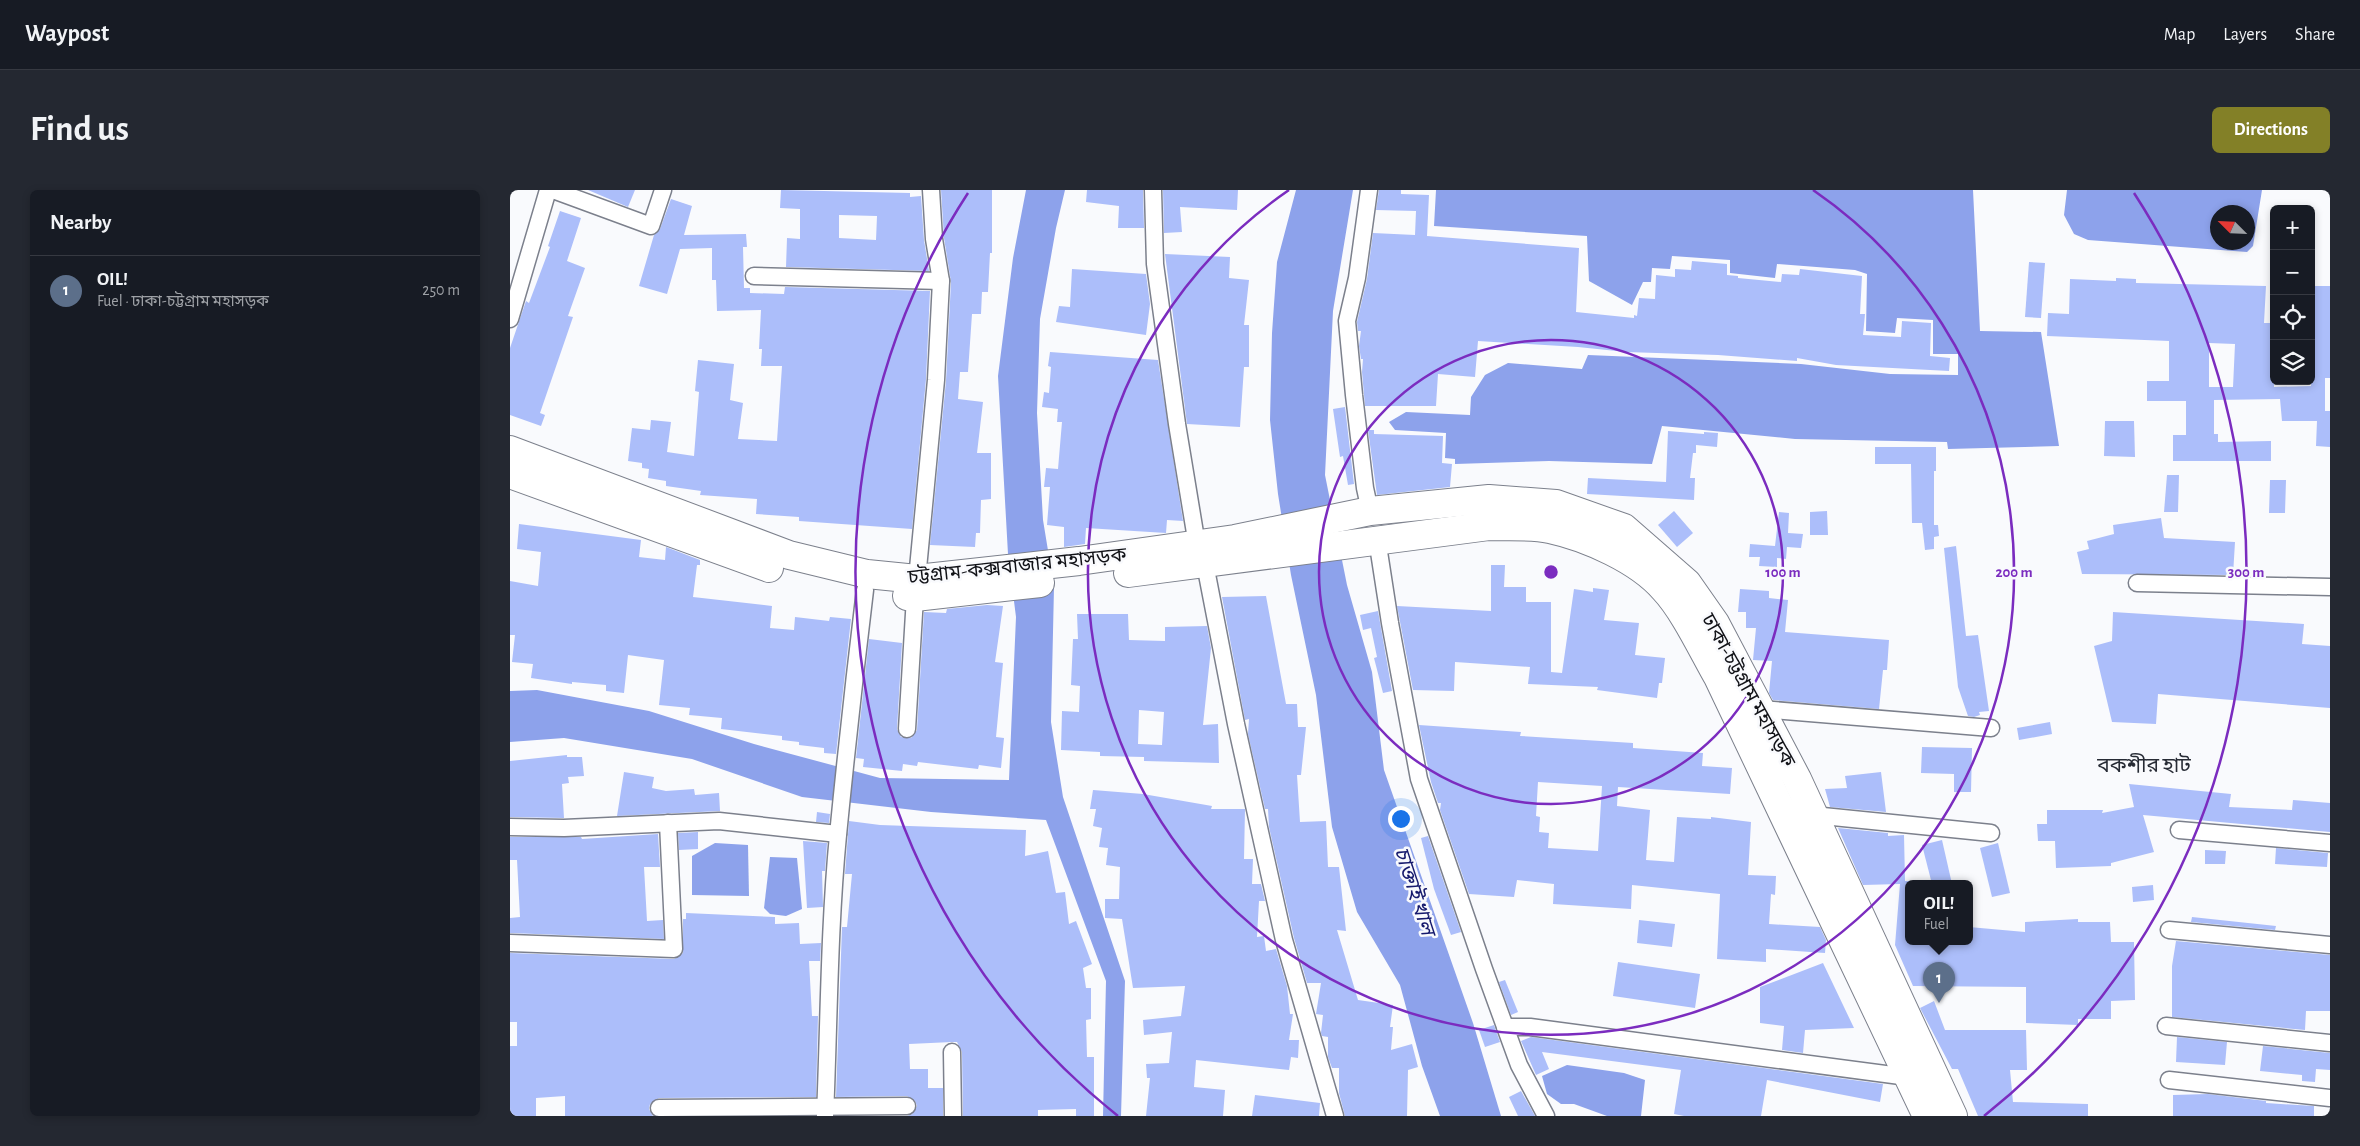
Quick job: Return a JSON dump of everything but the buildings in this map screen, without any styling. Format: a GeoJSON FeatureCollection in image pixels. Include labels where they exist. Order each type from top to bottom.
{"type":"FeatureCollection","features":[{"type":"Feature","properties":{"kind":"highway","name":"চট্টগ্রাম-কক্সবাজার মহাসড়ক"},"geometry":{"type":"LineString","coordinates":[[510,450],[789,555],[916,588]]}},
{"type":"Feature","properties":{"kind":"highway","name":"চট্টগ্রাম-কক্সবাজার মহাসড়ক"},"geometry":{"type":"LineString","coordinates":[[510,474],[780,572],[829,585],[865,590],[916,588],[1080,570],[1236,549],[1371,540]]}},
{"type":"Feature","properties":{"kind":"highway","name":"ঢাকা-চট্টগ্রাম মহাসড়ক"},"geometry":{"type":"LineString","coordinates":[[1366,511],[1499,500],[1556,504],[1624,528],[1687,583],[1715,623],[1797,779],[1953,1116]]}},
{"type":"Feature","properties":{"kind":"highway","name":"চট্টগ্রাম-কক্সবাজার মহাসড়ক"},"geometry":{"type":"LineString","coordinates":[[1236,549],[1366,511]]}},
{"type":"Feature","properties":{"kind":"highway","name":"ঢাকা-চট্টগ্রাম মহাসড়ক"},"geometry":{"type":"LineString","coordinates":[[1371,540],[1498,526],[1550,529],[1614,551],[1664,588],[1694,634],[1739,718],[1771,790],[1927,1116]]}},
{"type":"Feature","properties":{"kind":"highway"},"geometry":{"type":"LineString","coordinates":[[1771,790],[1797,779]]}},
{"type":"Feature","properties":{"kind":"street"},"geometry":{"type":"LineString","coordinates":[[510,319],[548,190]]}},
{"type":"Feature","properties":{"kind":"street"},"geometry":{"type":"LineString","coordinates":[[553,190],[651,226],[663,190]]}},
{"type":"Feature","properties":{"kind":"street"},"geometry":{"type":"LineString","coordinates":[[907,729],[916,588],[936,380],[941,281],[934,239],[931,190]]}},
{"type":"Feature","properties":{"kind":"street"},"geometry":{"type":"LineString","coordinates":[[1153,190],[1155,264],[1177,424],[1201,555],[1284,940],[1335,1116]]}},
{"type":"Feature","properties":{"kind":"street"},"geometry":{"type":"LineString","coordinates":[[1366,511],[1347,321],[1370,190]]}},
{"type":"Feature","properties":{"kind":"street"},"geometry":{"type":"LineString","coordinates":[[754,276],[941,281]]}},
{"type":"Feature","properties":{"kind":"street"},"geometry":{"type":"LineString","coordinates":[[1371,540],[1390,623],[1419,778],[1519,1064],[1546,1116]]}},
{"type":"Feature","properties":{"kind":"street"},"geometry":{"type":"LineString","coordinates":[[2137,583],[2330,587]]}},
{"type":"Feature","properties":{"kind":"street"},"geometry":{"type":"LineString","coordinates":[[825,1112],[827,1008],[838,834],[842,811],[844,759],[865,590]]}},
{"type":"Feature","properties":{"kind":"street"},"geometry":{"type":"LineString","coordinates":[[1761,709],[1991,728]]}},
{"type":"Feature","properties":{"kind":"street"},"geometry":{"type":"LineString","coordinates":[[1813,814],[1991,833]]}},
{"type":"Feature","properties":{"kind":"street"},"geometry":{"type":"LineString","coordinates":[[510,827],[564,828],[720,821],[838,834]]}},
{"type":"Feature","properties":{"kind":"street"},"geometry":{"type":"LineString","coordinates":[[510,943],[674,949],[668,823]]}},
{"type":"Feature","properties":{"kind":"street"},"geometry":{"type":"LineString","coordinates":[[2180,830],[2330,843]]}},
{"type":"Feature","properties":{"kind":"street"},"geometry":{"type":"LineString","coordinates":[[2169,930],[2330,945]]}},
{"type":"Feature","properties":{"kind":"street"},"geometry":{"type":"LineString","coordinates":[[1505,1026],[1530,1027],[1908,1076]]}},
{"type":"Feature","properties":{"kind":"street"},"geometry":{"type":"LineString","coordinates":[[2166,1026],[2330,1043]]}},
{"type":"Feature","properties":{"kind":"street"},"geometry":{"type":"LineString","coordinates":[[952,1052],[953,1116]]}},
{"type":"Feature","properties":{"kind":"street"},"geometry":{"type":"LineString","coordinates":[[2169,1080],[2330,1098]]}},
{"type":"Feature","properties":{"kind":"street"},"geometry":{"type":"LineString","coordinates":[[659,1108],[825,1112],[907,1106]]}},
{"type":"Feature","properties":{"kind":"water"},"geometry":{"type":"Polygon","coordinates":[[[1026,190],[1065,190],[1056,228],[1040,319],[1037,413],[1043,520],[1054,587],[1051,722],[1063,797],[1125,981],[1121,1116],[1103,1116],[1106,981],[1046,820],[931,812],[802,797],[692,759],[564,738],[510,742],[510,691],[537,690],[649,711],[754,744],[880,778],[1009,780],[1016,617],[1008,554],[998,376],[1013,258],[1026,190]]]}},
{"type":"Feature","properties":{"kind":"water","name":"চাক্তাই খাল"},"geometry":{"type":"Polygon","coordinates":[[[1296,190],[1353,190],[1333,311],[1325,475],[1347,585],[1372,672],[1384,770],[1473,1023],[1501,1116],[1440,1116],[1422,1066],[1400,985],[1357,912],[1332,827],[1316,695],[1291,575],[1278,494],[1270,420],[1272,333],[1277,262],[1296,190]]]}},
{"type":"Feature","properties":{"kind":"water"},"geometry":{"type":"Polygon","coordinates":[[[1436,190],[1973,190],[1980,331],[2041,332],[2059,446],[1948,449],[1947,442],[1795,439],[1662,426],[1652,464],[1549,461],[1455,464],[1455,459],[1445,458],[1446,433],[1395,430],[1389,422],[1406,412],[1470,415],[1471,397],[1485,375],[1508,363],[1582,369],[1588,355],[1801,364],[1890,374],[1958,375],[1958,354],[1933,354],[1933,320],[1897,318],[1895,333],[1866,331],[1867,274],[1855,270],[1777,264],[1775,278],[1730,273],[1730,260],[1672,256],[1670,269],[1652,268],[1651,282],[1643,282],[1632,305],[1589,281],[1587,236],[1434,226],[1436,190]]]}},
{"type":"Feature","properties":{"kind":"water"},"geometry":{"type":"Polygon","coordinates":[[[2067,190],[2262,190],[2255,234],[2255,205],[2210,205],[2210,249],[2088,240],[2074,234],[2064,215],[2067,190]]]}},
{"type":"Feature","properties":{"kind":"water"},"geometry":{"type":"Polygon","coordinates":[[[2220,250],[2249,250],[2247,252],[2220,250]]]}},
{"type":"Feature","properties":{"kind":"water"},"geometry":{"type":"Polygon","coordinates":[[[715,843],[748,845],[749,896],[692,895],[692,856],[715,843]]]}},
{"type":"Feature","properties":{"kind":"water"},"geometry":{"type":"Polygon","coordinates":[[[770,857],[797,858],[802,909],[786,916],[770,914],[764,908],[770,857]]]}},
{"type":"Feature","properties":{"kind":"water"},"geometry":{"type":"Polygon","coordinates":[[[1567,1065],[1624,1073],[1645,1080],[1641,1116],[1607,1116],[1574,1104],[1561,1104],[1547,1094],[1542,1076],[1567,1065]]]}},
{"type":"Feature","properties":{"kind":"place","name":"OIL!"},"geometry":{"type":"Point","coordinates":[1939,1003]}},
{"type":"Feature","properties":{"kind":"district","name":"বকশীর হাট"},"geometry":{"type":"Point","coordinates":[2144,765]}}]}
